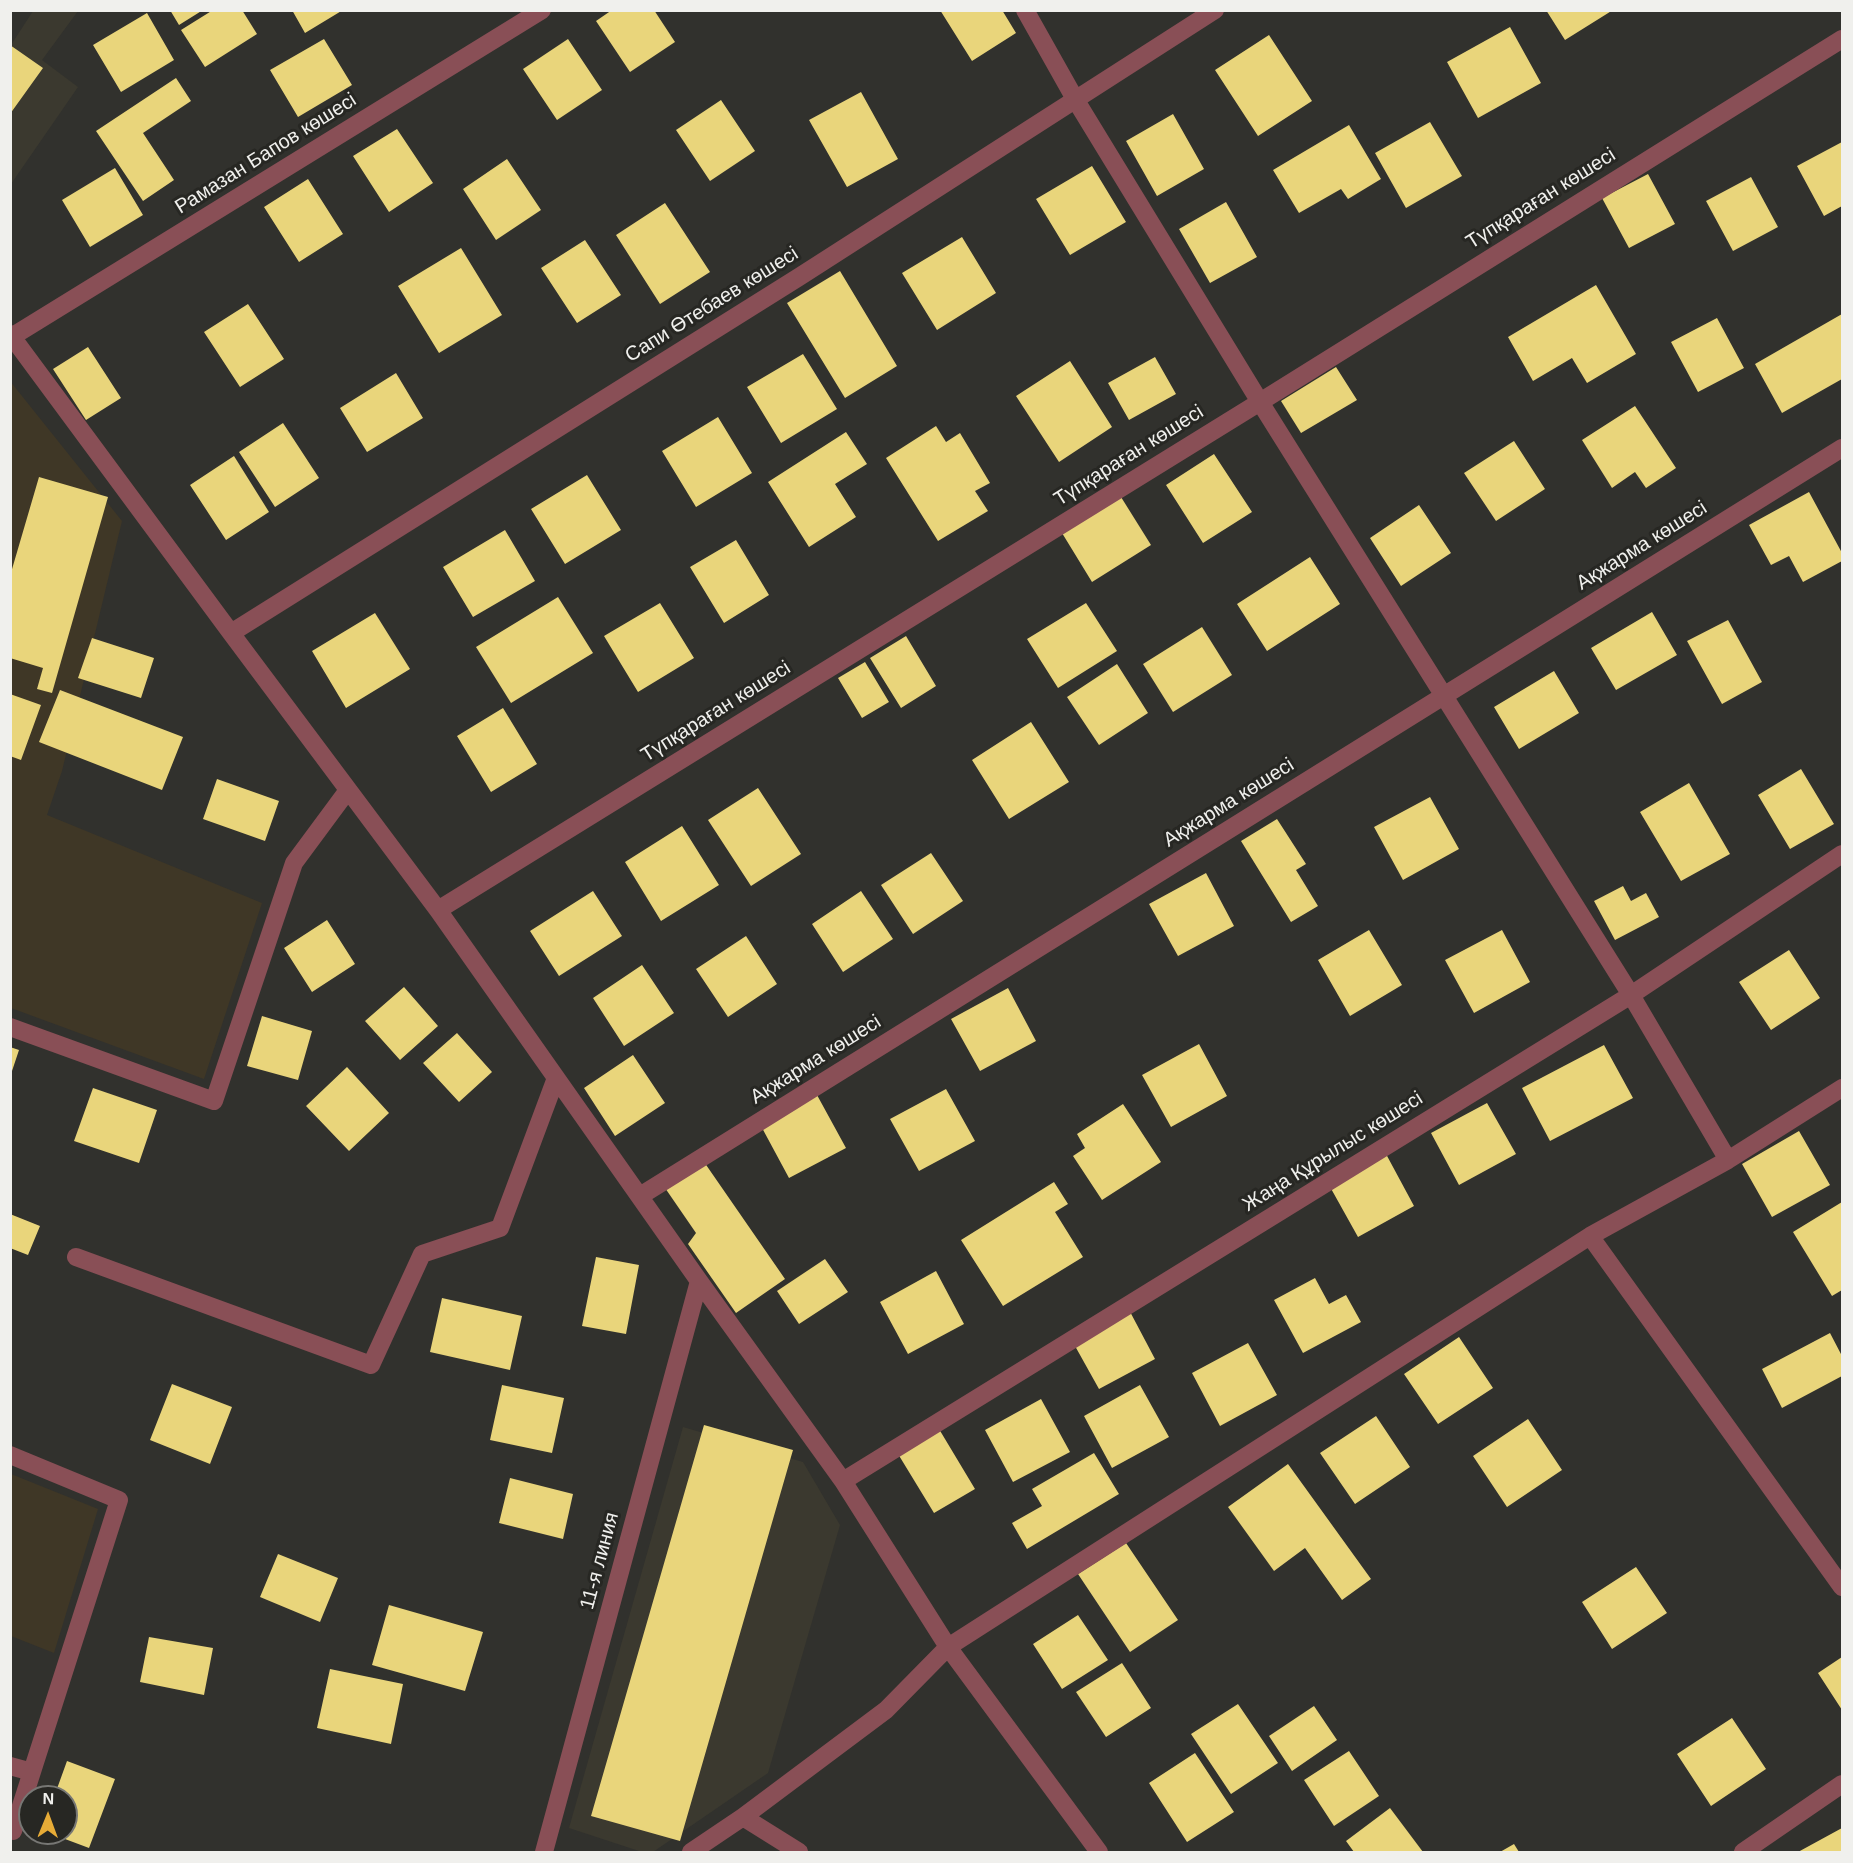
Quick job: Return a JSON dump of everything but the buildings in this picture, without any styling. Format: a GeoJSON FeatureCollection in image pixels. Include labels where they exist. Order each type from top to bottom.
{"type":"FeatureCollection","features":[{"type":"Feature","properties":{"kind":"street","name":"Рамазан Бапов көшесі"},"geometry":{"type":"LineString","coordinates":[[12,335],[542,10]]}},
{"type":"Feature","properties":{"kind":"street"},"geometry":{"type":"LineString","coordinates":[[1025,10],[1075,99],[1260,402],[1631,995],[1728,1160]]}},
{"type":"Feature","properties":{"kind":"street","name":"Сапи Өтебаев көшесі"},"geometry":{"type":"LineString","coordinates":[[231,633],[789,283],[1215,10]]}},
{"type":"Feature","properties":{"kind":"street","name":"Түпқараған көшесі"},"geometry":{"type":"LineString","coordinates":[[438,910],[1842,39]]}},
{"type":"Feature","properties":{"kind":"street"},"geometry":{"type":"LineString","coordinates":[[12,335],[438,910],[843,1481],[948,1647],[1099,1852]]}},
{"type":"Feature","properties":{"kind":"street","name":"Ақжарма көшесі"},"geometry":{"type":"LineString","coordinates":[[640,1196],[1842,448]]}},
{"type":"Feature","properties":{"kind":"street"},"geometry":{"type":"LineString","coordinates":[[10,1027],[214,1101],[294,863],[348,790]]}},
{"type":"Feature","properties":{"kind":"street","name":"Жаңа Құрылыс көшесі"},"geometry":{"type":"LineString","coordinates":[[843,1481],[1631,995],[1842,854]]}},
{"type":"Feature","properties":{"kind":"street"},"geometry":{"type":"LineString","coordinates":[[76,1257],[371,1365],[422,1254],[500,1228],[556,1078]]}},
{"type":"Feature","properties":{"kind":"street"},"geometry":{"type":"LineString","coordinates":[[691,1852],[743,1817],[886,1710],[948,1647],[1590,1236],[1728,1160],[1842,1088]]}},
{"type":"Feature","properties":{"kind":"street"},"geometry":{"type":"LineString","coordinates":[[1590,1236],[1842,1587]]}},
{"type":"Feature","properties":{"kind":"street","name":"11-я линия"},"geometry":{"type":"LineString","coordinates":[[544,1852],[699,1281]]}},
{"type":"Feature","properties":{"kind":"street"},"geometry":{"type":"LineString","coordinates":[[10,1455],[119,1500],[13,1831]]}},
{"type":"Feature","properties":{"kind":"street"},"geometry":{"type":"LineString","coordinates":[[10,1766],[32,1772]]}},
{"type":"Feature","properties":{"kind":"street"},"geometry":{"type":"LineString","coordinates":[[1743,1852],[1842,1784]]}},
{"type":"Feature","properties":{"kind":"street"},"geometry":{"type":"LineString","coordinates":[[743,1817],[799,1852]]}},
{"type":"Feature","properties":{"kind":"shaded area"},"geometry":{"type":"Polygon","coordinates":[[[33,11],[78,11],[42,60],[78,87],[11,184],[11,45],[33,11]]]}},
{"type":"Feature","properties":{"kind":"shaded area"},"geometry":{"type":"Polygon","coordinates":[[[10,381],[122,521],[62,771],[47,815],[262,903],[204,1079],[11,1008],[10,381]]]}},
{"type":"Feature","properties":{"kind":"shaded area"},"geometry":{"type":"Polygon","coordinates":[[[683,1427],[803,1462],[840,1525],[768,1773],[653,1852],[642,1852],[569,1828],[683,1427]]]}},
{"type":"Feature","properties":{"kind":"shaded area"},"geometry":{"type":"Polygon","coordinates":[[[11,1474],[98,1509],[54,1653],[11,1636],[11,1474]]]}}]}
